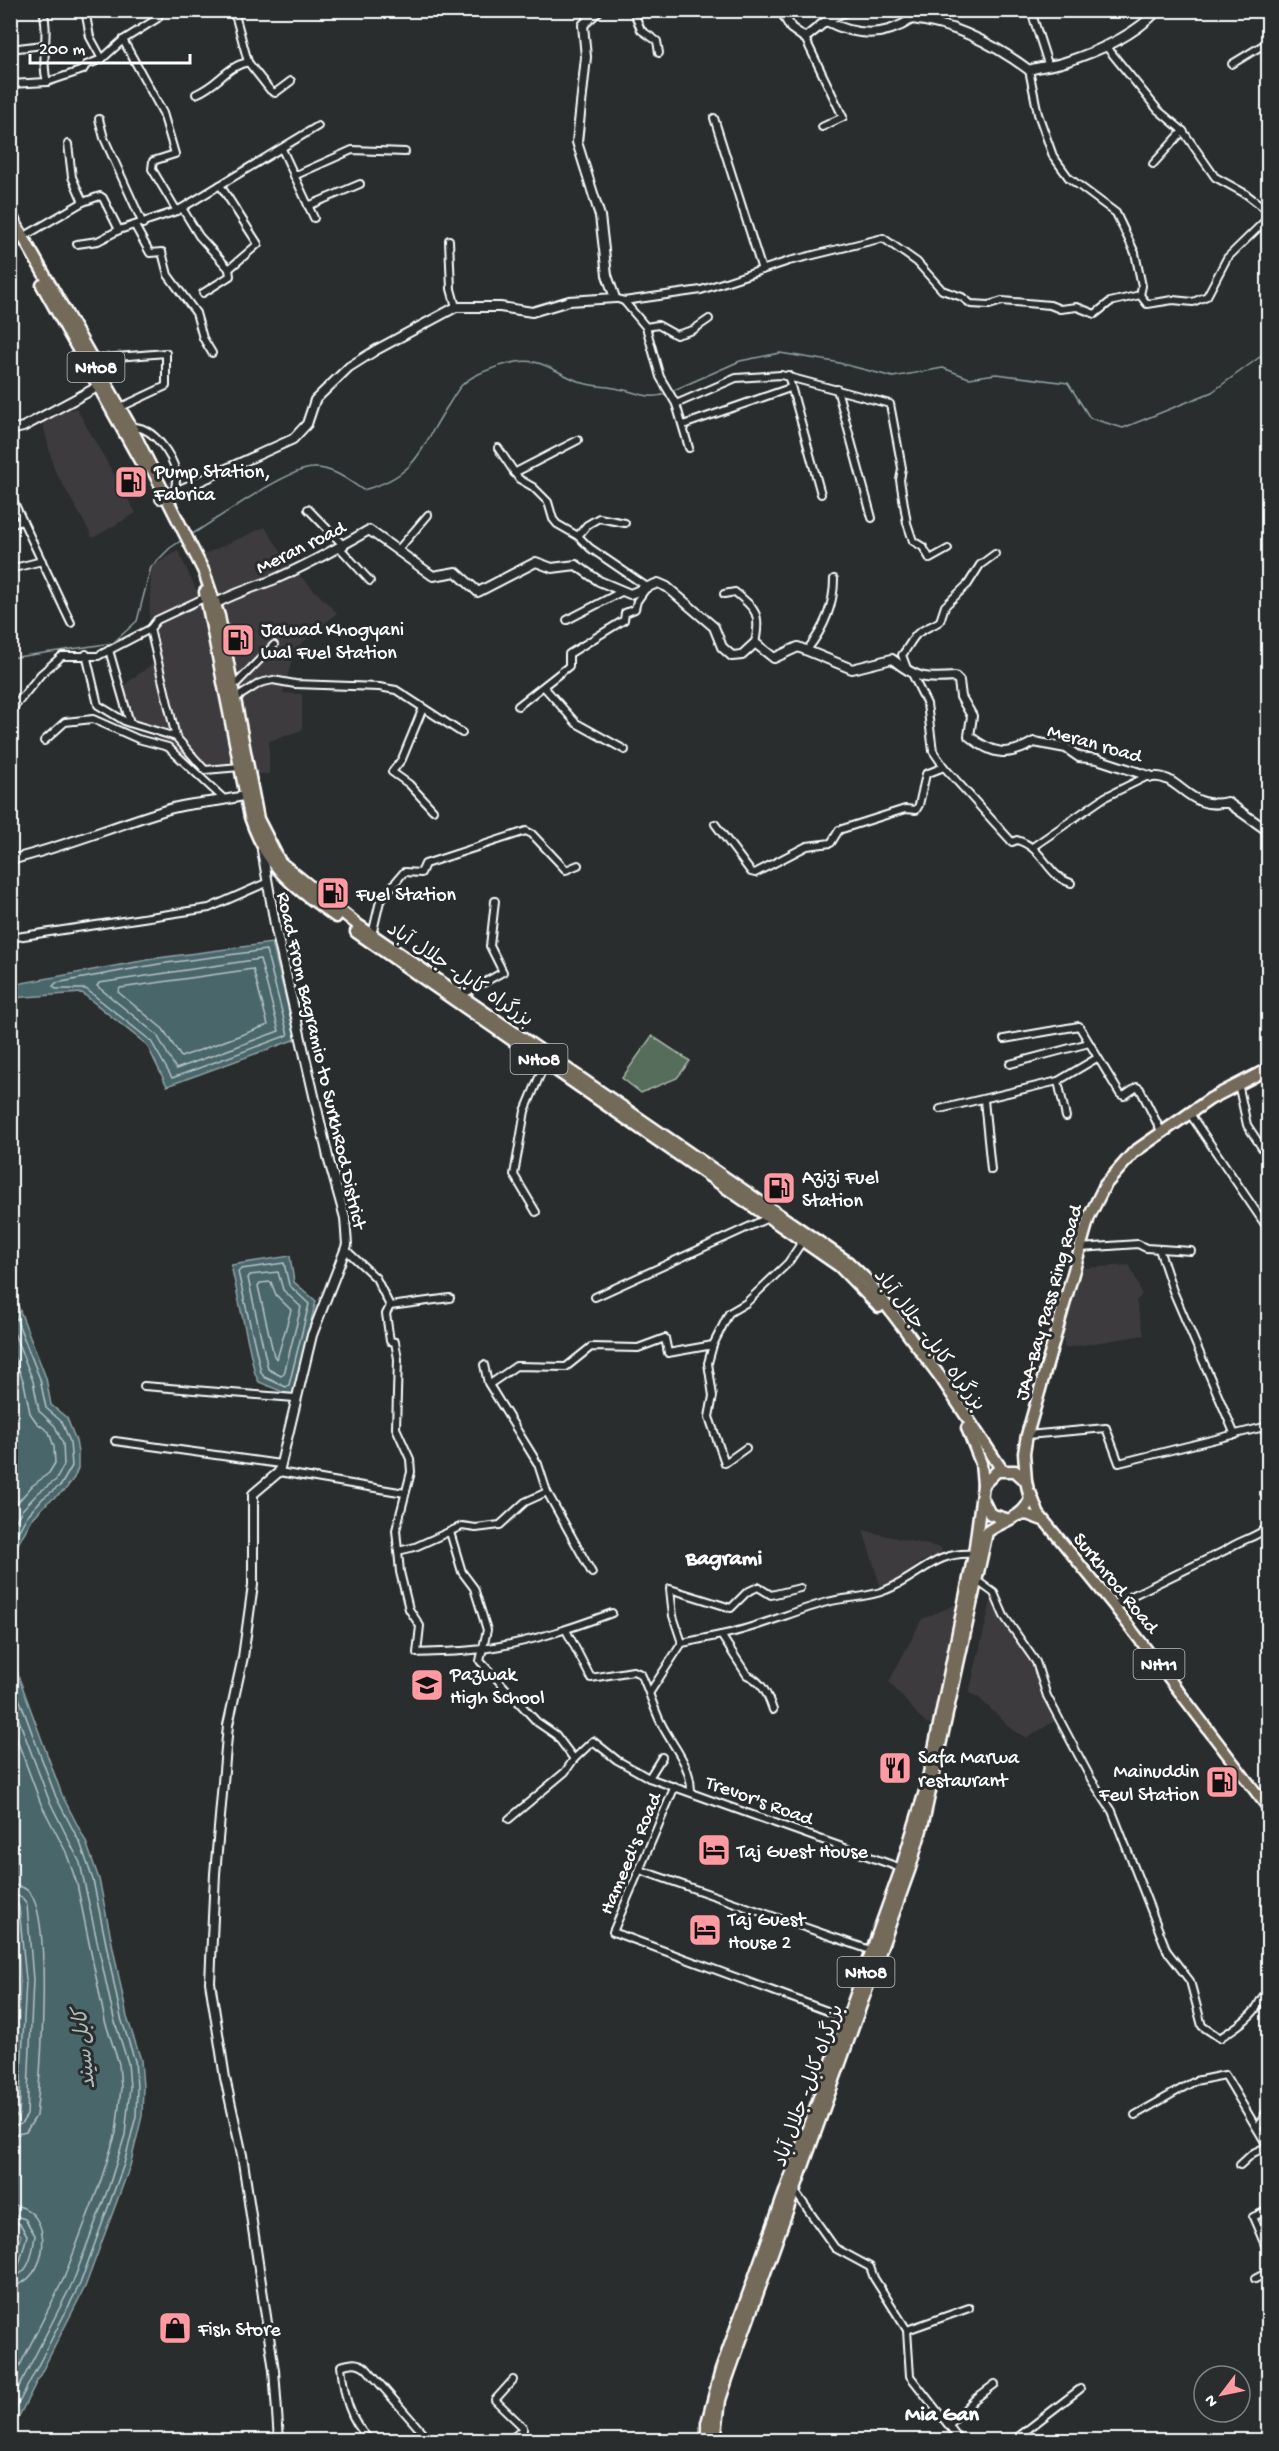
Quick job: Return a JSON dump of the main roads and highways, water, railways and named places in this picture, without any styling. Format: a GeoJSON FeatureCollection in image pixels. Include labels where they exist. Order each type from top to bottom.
{"type":"FeatureCollection","features":[{"type":"Feature","properties":{"kind":"highway","name":"بزرگراه کابل- جلال آباد"},"geometry":{"type":"LineString","coordinates":[[10,213],[14,234],[167,496],[176,522],[201,574],[233,687],[229,700],[258,819],[280,862],[331,909],[551,1064],[806,1237],[854,1279],[939,1380],[1004,1470],[1021,1475],[1026,1481]]}},
{"type":"Feature","properties":{"kind":"highway","name":"بزرگراه کابل- جلال آباد"},"geometry":{"type":"LineString","coordinates":[[101,385],[119,408],[129,432]]}},
{"type":"Feature","properties":{"kind":"highway","name":"بزرگراه کابل- جلال آباد"},"geometry":{"type":"LineString","coordinates":[[210,602],[240,767],[262,850],[292,886],[372,935],[462,995],[476,1011]]}},
{"type":"Feature","properties":{"kind":"highway","name":"JAA-Bay Pass Ring Road"},"geometry":{"type":"LineString","coordinates":[[1026,1481],[1024,1453],[1027,1435],[1089,1217],[1105,1185],[1134,1152],[1239,1083],[1269,1069]]}},
{"type":"Feature","properties":{"kind":"highway","name":"بزرگراه کابل- جلال آباد"},"geometry":{"type":"LineString","coordinates":[[620,1111],[768,1218],[806,1237]]}},
{"type":"Feature","properties":{"kind":"highway","name":"بزرگراه کابل- جلال آباد"},"geometry":{"type":"LineString","coordinates":[[939,1380],[972,1438],[981,1464],[985,1508],[997,1518],[1006,1520]]}},
{"type":"Feature","properties":{"kind":"highway"},"geometry":{"type":"LineString","coordinates":[[982,1488],[992,1474],[1004,1470],[1024,1453]]}},
{"type":"Feature","properties":{"kind":"highway"},"geometry":{"type":"LineString","coordinates":[[1019,1515],[1028,1506],[1030,1493],[1026,1481]]}},
{"type":"Feature","properties":{"kind":"highway","name":"بزرگراه کابل- جلال آباد"},"geometry":{"type":"LineString","coordinates":[[707,2440],[708,2423],[721,2370],[873,1951],[902,1868],[926,1788],[974,1554],[982,1488]]}},
{"type":"Feature","properties":{"kind":"highway","name":"بزرگراه کابل- جلال آباد"},"geometry":{"type":"LineString","coordinates":[[715,2440],[720,2400],[729,2373],[920,1834],[987,1532],[1019,1515]]}},
{"type":"Feature","properties":{"kind":"main road","name":"Surkhrod Road"},"geometry":{"type":"LineString","coordinates":[[1030,1493],[1033,1504],[1046,1522],[1113,1605],[1269,1808]]}},
{"type":"Feature","properties":{"kind":"main road"},"geometry":{"type":"LineString","coordinates":[[1019,1515],[1046,1522]]}},
{"type":"Feature","properties":{"kind":"water"},"geometry":{"type":"Polygon","coordinates":[[[272,943],[296,1039],[167,1086],[147,1045],[82,993],[11,998],[11,985],[158,958],[272,943]]]}},
{"type":"Feature","properties":{"kind":"water"},"geometry":{"type":"Polygon","coordinates":[[[290,1256],[294,1282],[316,1301],[292,1396],[259,1382],[255,1374],[231,1265],[290,1256]]]}},
{"type":"Feature","properties":{"kind":"water","name":"کابل سيند"},"geometry":{"type":"Polygon","coordinates":[[[10,1285],[46,1378],[51,1405],[67,1418],[78,1453],[78,1468],[74,1478],[65,1490],[48,1502],[32,1519],[18,1544],[11,1585],[12,1637],[18,1675],[62,1795],[86,1842],[99,1879],[127,2017],[141,2060],[143,2087],[142,2116],[130,2166],[85,2287],[11,2432],[11,2270],[21,2235],[10,2226],[10,2131],[16,2087],[20,1980],[17,1926],[10,1892],[10,1285]]]}},
{"type":"Feature","properties":{"kind":"waterway"},"geometry":{"type":"LineString","coordinates":[[672,391],[740,361],[780,353],[835,362],[893,377],[943,368],[969,378],[996,374],[1068,383],[1090,418],[1123,428],[1212,392],[1268,351]]}},
{"type":"Feature","properties":{"kind":"waterway"},"geometry":{"type":"LineString","coordinates":[[191,535],[270,485],[302,470],[313,468],[327,470],[340,475],[363,490],[382,484],[408,468],[455,394],[466,381],[501,366],[529,361],[588,384],[649,396],[668,393]]}},
{"type":"Feature","properties":{"kind":"waterway"},"geometry":{"type":"LineString","coordinates":[[10,658],[113,643],[137,621],[151,567],[170,548],[182,540]]}},
{"type":"Feature","properties":{"kind":"place","name":"Pump Station, Fabrica"},"geometry":{"type":"Point","coordinates":[131,482]}},
{"type":"Feature","properties":{"kind":"place","name":"Jawad Khogyani wal Fuel Station"},"geometry":{"type":"Point","coordinates":[238,640]}},
{"type":"Feature","properties":{"kind":"place","name":"Fuel Station"},"geometry":{"type":"Point","coordinates":[333,893]}},
{"type":"Feature","properties":{"kind":"place","name":"Azizi Fuel Station"},"geometry":{"type":"Point","coordinates":[779,1188]}},
{"type":"Feature","properties":{"kind":"place","name":"Pazwak High School"},"geometry":{"type":"Point","coordinates":[427,1685]}},
{"type":"Feature","properties":{"kind":"place","name":"Safa Marwa restaurant"},"geometry":{"type":"Point","coordinates":[895,1768]}},
{"type":"Feature","properties":{"kind":"place","name":"Mainuddin Feul Station"},"geometry":{"type":"Point","coordinates":[1222,1782]}},
{"type":"Feature","properties":{"kind":"place","name":"Taj Guest House"},"geometry":{"type":"Point","coordinates":[714,1850]}},
{"type":"Feature","properties":{"kind":"place","name":"Taj Guest House 2"},"geometry":{"type":"Point","coordinates":[705,1930]}},
{"type":"Feature","properties":{"kind":"place","name":"Fish Store"},"geometry":{"type":"Point","coordinates":[175,2328]}},
{"type":"Feature","properties":{"kind":"district","name":"Bagrami"},"geometry":{"type":"Point","coordinates":[724,1556]}},
{"type":"Feature","properties":{"kind":"district","name":"Mia Gan"},"geometry":{"type":"Point","coordinates":[942,2412]}}]}
